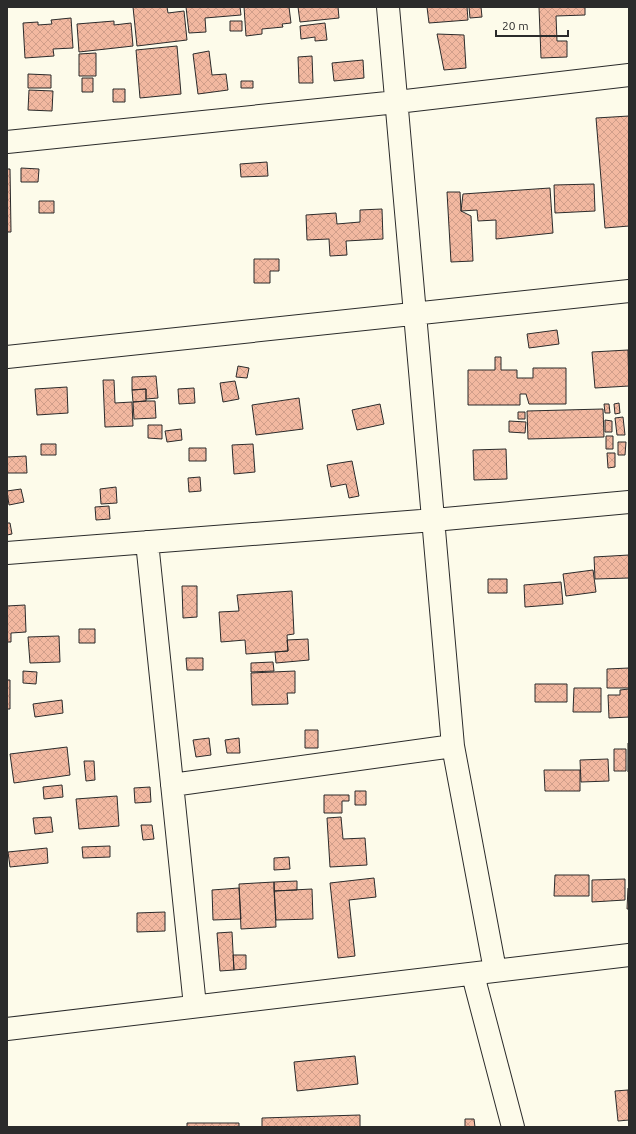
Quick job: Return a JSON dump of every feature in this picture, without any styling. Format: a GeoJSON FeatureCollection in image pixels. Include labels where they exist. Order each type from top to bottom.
{"type":"FeatureCollection","features":[{"type":"Feature","properties":{"kind":"street"},"geometry":{"type":"LineString","coordinates":[[388,7],[453,746],[495,970],[472,975]]}},
{"type":"Feature","properties":{"kind":"street"},"geometry":{"type":"LineString","coordinates":[[7,142],[397,102],[629,75]]}},
{"type":"Feature","properties":{"kind":"street"},"geometry":{"type":"LineString","coordinates":[[7,357],[629,291]]}},
{"type":"Feature","properties":{"kind":"street"},"geometry":{"type":"LineString","coordinates":[[7,553],[434,520],[629,502]]}},
{"type":"Feature","properties":{"kind":"street"},"geometry":{"type":"LineString","coordinates":[[147,542],[195,1006]]}},
{"type":"Feature","properties":{"kind":"street"},"geometry":{"type":"LineString","coordinates":[[172,785],[453,746]]}},
{"type":"Feature","properties":{"kind":"street"},"geometry":{"type":"LineString","coordinates":[[7,1029],[629,956]]}},
{"type":"Feature","properties":{"kind":"street"},"geometry":{"type":"LineString","coordinates":[[472,975],[513,1127]]}},
{"type":"Feature","properties":{"kind":"building"},"geometry":{"type":"Polygon","coordinates":[[[133,7],[167,7],[168,13],[184,11],[187,40],[137,46],[133,7]]]}},
{"type":"Feature","properties":{"kind":"building"},"geometry":{"type":"Polygon","coordinates":[[[186,7],[240,7],[241,15],[205,18],[206,32],[189,33],[186,7]]]}},
{"type":"Feature","properties":{"kind":"building"},"geometry":{"type":"Polygon","coordinates":[[[244,7],[289,7],[291,23],[282,24],[283,27],[262,29],[262,34],[246,36],[244,7]]]}},
{"type":"Feature","properties":{"kind":"building"},"geometry":{"type":"Polygon","coordinates":[[[298,7],[338,7],[339,18],[300,22],[298,7]]]}},
{"type":"Feature","properties":{"kind":"building"},"geometry":{"type":"Polygon","coordinates":[[[427,7],[467,7],[468,20],[429,23],[427,7]]]}},
{"type":"Feature","properties":{"kind":"building"},"geometry":{"type":"Polygon","coordinates":[[[469,7],[481,7],[482,17],[470,18],[469,7]]]}},
{"type":"Feature","properties":{"kind":"building"},"geometry":{"type":"Polygon","coordinates":[[[539,7],[585,7],[585,15],[556,16],[557,41],[567,41],[567,57],[541,58],[539,7]]]}},
{"type":"Feature","properties":{"kind":"building"},"geometry":{"type":"Polygon","coordinates":[[[71,18],[73,48],[53,49],[54,56],[25,58],[23,23],[38,22],[38,25],[52,24],[51,20],[71,18]]]}},
{"type":"Feature","properties":{"kind":"building"},"geometry":{"type":"Polygon","coordinates":[[[114,21],[114,25],[131,23],[133,46],[79,52],[77,24],[114,21]]]}},
{"type":"Feature","properties":{"kind":"building"},"geometry":{"type":"Polygon","coordinates":[[[230,21],[242,21],[242,31],[230,31],[230,21]]]}},
{"type":"Feature","properties":{"kind":"building"},"geometry":{"type":"Polygon","coordinates":[[[325,23],[327,40],[315,41],[315,37],[301,39],[300,26],[325,23]]]}},
{"type":"Feature","properties":{"kind":"building"},"geometry":{"type":"Polygon","coordinates":[[[437,34],[464,35],[466,68],[444,70],[437,34]]]}},
{"type":"Feature","properties":{"kind":"building"},"geometry":{"type":"Polygon","coordinates":[[[177,46],[181,94],[140,98],[136,50],[177,46]]]}},
{"type":"Feature","properties":{"kind":"building"},"geometry":{"type":"Polygon","coordinates":[[[209,51],[212,75],[226,74],[228,90],[198,94],[193,54],[209,51]]]}},
{"type":"Feature","properties":{"kind":"building"},"geometry":{"type":"Polygon","coordinates":[[[96,53],[96,76],[79,76],[79,54],[96,53]]]}},
{"type":"Feature","properties":{"kind":"building"},"geometry":{"type":"Polygon","coordinates":[[[312,56],[313,83],[299,83],[298,57],[312,56]]]}},
{"type":"Feature","properties":{"kind":"building"},"geometry":{"type":"Polygon","coordinates":[[[363,60],[364,78],[334,81],[332,63],[363,60]]]}},
{"type":"Feature","properties":{"kind":"building"},"geometry":{"type":"Polygon","coordinates":[[[28,74],[51,75],[51,88],[28,88],[28,74]]]}},
{"type":"Feature","properties":{"kind":"building"},"geometry":{"type":"Polygon","coordinates":[[[82,78],[93,78],[93,92],[82,92],[82,78]]]}},
{"type":"Feature","properties":{"kind":"building"},"geometry":{"type":"Polygon","coordinates":[[[241,81],[253,81],[253,88],[241,88],[241,81]]]}},
{"type":"Feature","properties":{"kind":"building"},"geometry":{"type":"Polygon","coordinates":[[[113,89],[125,89],[125,102],[113,102],[113,89]]]}},
{"type":"Feature","properties":{"kind":"building"},"geometry":{"type":"Polygon","coordinates":[[[29,90],[53,91],[52,111],[28,110],[29,90]]]}},
{"type":"Feature","properties":{"kind":"building"},"geometry":{"type":"Polygon","coordinates":[[[629,116],[629,226],[605,228],[596,118],[629,116]]]}},
{"type":"Feature","properties":{"kind":"building"},"geometry":{"type":"Polygon","coordinates":[[[267,162],[268,176],[241,177],[240,164],[267,162]]]}},
{"type":"Feature","properties":{"kind":"building"},"geometry":{"type":"Polygon","coordinates":[[[21,168],[39,169],[38,182],[21,182],[21,168]]]}},
{"type":"Feature","properties":{"kind":"building"},"geometry":{"type":"Polygon","coordinates":[[[7,169],[10,169],[11,232],[7,232],[7,169]]]}},
{"type":"Feature","properties":{"kind":"building"},"geometry":{"type":"Polygon","coordinates":[[[594,184],[595,211],[555,213],[554,185],[594,184]]]}},
{"type":"Feature","properties":{"kind":"building"},"geometry":{"type":"Polygon","coordinates":[[[550,188],[553,233],[496,239],[496,220],[478,221],[477,210],[461,211],[463,194],[550,188]]]}},
{"type":"Feature","properties":{"kind":"building"},"geometry":{"type":"Polygon","coordinates":[[[447,192],[460,192],[461,211],[471,216],[473,261],[451,262],[447,192]]]}},
{"type":"Feature","properties":{"kind":"building"},"geometry":{"type":"Polygon","coordinates":[[[39,201],[54,201],[54,213],[39,213],[39,201]]]}},
{"type":"Feature","properties":{"kind":"building"},"geometry":{"type":"Polygon","coordinates":[[[382,209],[383,239],[346,241],[347,255],[330,256],[329,239],[307,240],[306,215],[336,213],[337,224],[360,222],[360,210],[382,209]]]}},
{"type":"Feature","properties":{"kind":"building"},"geometry":{"type":"Polygon","coordinates":[[[254,259],[279,259],[279,271],[270,271],[270,283],[254,283],[254,259]]]}},
{"type":"Feature","properties":{"kind":"building"},"geometry":{"type":"Polygon","coordinates":[[[557,330],[559,344],[529,348],[527,334],[557,330]]]}},
{"type":"Feature","properties":{"kind":"building"},"geometry":{"type":"Polygon","coordinates":[[[628,350],[629,386],[595,388],[592,352],[628,350]]]}},
{"type":"Feature","properties":{"kind":"building"},"geometry":{"type":"Polygon","coordinates":[[[495,357],[501,357],[501,370],[517,370],[517,378],[533,378],[533,368],[566,368],[566,404],[529,404],[526,394],[520,394],[520,405],[468,405],[468,370],[495,370],[495,357]]]}},
{"type":"Feature","properties":{"kind":"building"},"geometry":{"type":"Polygon","coordinates":[[[238,366],[249,368],[247,378],[236,377],[238,366]]]}},
{"type":"Feature","properties":{"kind":"building"},"geometry":{"type":"Polygon","coordinates":[[[156,376],[158,398],[146,399],[146,389],[132,390],[132,377],[156,376]]]}},
{"type":"Feature","properties":{"kind":"building"},"geometry":{"type":"Polygon","coordinates":[[[103,380],[114,380],[115,403],[132,402],[133,426],[105,427],[103,380]]]}},
{"type":"Feature","properties":{"kind":"building"},"geometry":{"type":"Polygon","coordinates":[[[235,381],[239,399],[223,402],[220,383],[235,381]]]}},
{"type":"Feature","properties":{"kind":"building"},"geometry":{"type":"Polygon","coordinates":[[[67,387],[68,413],[37,415],[35,389],[67,387]]]}},
{"type":"Feature","properties":{"kind":"building"},"geometry":{"type":"Polygon","coordinates":[[[194,388],[195,403],[179,404],[178,389],[194,388]]]}},
{"type":"Feature","properties":{"kind":"building"},"geometry":{"type":"Polygon","coordinates":[[[146,389],[146,401],[133,402],[132,390],[146,389]]]}},
{"type":"Feature","properties":{"kind":"building"},"geometry":{"type":"Polygon","coordinates":[[[299,398],[303,429],[256,435],[252,405],[299,398]]]}},
{"type":"Feature","properties":{"kind":"building"},"geometry":{"type":"Polygon","coordinates":[[[155,401],[156,418],[134,419],[133,402],[155,401]]]}},
{"type":"Feature","properties":{"kind":"building"},"geometry":{"type":"Polygon","coordinates":[[[619,403],[620,413],[615,414],[614,404],[619,403]]]}},
{"type":"Feature","properties":{"kind":"building"},"geometry":{"type":"Polygon","coordinates":[[[380,404],[384,424],[357,430],[352,410],[380,404]]]}},
{"type":"Feature","properties":{"kind":"building"},"geometry":{"type":"Polygon","coordinates":[[[604,404],[609,404],[610,413],[605,413],[604,404]]]}},
{"type":"Feature","properties":{"kind":"building"},"geometry":{"type":"Polygon","coordinates":[[[603,409],[604,437],[528,439],[527,411],[603,409]]]}},
{"type":"Feature","properties":{"kind":"building"},"geometry":{"type":"Polygon","coordinates":[[[518,412],[525,412],[525,419],[518,419],[518,412]]]}},
{"type":"Feature","properties":{"kind":"building"},"geometry":{"type":"Polygon","coordinates":[[[623,417],[625,435],[617,435],[615,418],[623,417]]]}},
{"type":"Feature","properties":{"kind":"building"},"geometry":{"type":"Polygon","coordinates":[[[605,420],[612,421],[612,432],[605,432],[605,420]]]}},
{"type":"Feature","properties":{"kind":"building"},"geometry":{"type":"Polygon","coordinates":[[[509,421],[526,422],[525,433],[509,432],[509,421]]]}},
{"type":"Feature","properties":{"kind":"building"},"geometry":{"type":"Polygon","coordinates":[[[148,425],[162,425],[162,439],[148,438],[148,425]]]}},
{"type":"Feature","properties":{"kind":"building"},"geometry":{"type":"Polygon","coordinates":[[[181,429],[182,440],[167,442],[165,431],[181,429]]]}},
{"type":"Feature","properties":{"kind":"building"},"geometry":{"type":"Polygon","coordinates":[[[606,436],[613,436],[613,449],[606,449],[606,436]]]}},
{"type":"Feature","properties":{"kind":"building"},"geometry":{"type":"Polygon","coordinates":[[[618,442],[626,442],[625,455],[618,455],[618,442]]]}},
{"type":"Feature","properties":{"kind":"building"},"geometry":{"type":"Polygon","coordinates":[[[41,444],[56,444],[56,455],[41,455],[41,444]]]}},
{"type":"Feature","properties":{"kind":"building"},"geometry":{"type":"Polygon","coordinates":[[[253,444],[255,472],[234,474],[232,445],[253,444]]]}},
{"type":"Feature","properties":{"kind":"building"},"geometry":{"type":"Polygon","coordinates":[[[189,448],[206,448],[206,461],[189,461],[189,448]]]}},
{"type":"Feature","properties":{"kind":"building"},"geometry":{"type":"Polygon","coordinates":[[[506,449],[507,479],[474,480],[473,450],[506,449]]]}},
{"type":"Feature","properties":{"kind":"building"},"geometry":{"type":"Polygon","coordinates":[[[607,453],[615,453],[615,467],[608,468],[607,453]]]}},
{"type":"Feature","properties":{"kind":"building"},"geometry":{"type":"Polygon","coordinates":[[[26,456],[27,473],[7,473],[7,457],[26,456]]]}},
{"type":"Feature","properties":{"kind":"building"},"geometry":{"type":"Polygon","coordinates":[[[352,461],[359,496],[349,498],[346,484],[331,487],[327,465],[352,461]]]}},
{"type":"Feature","properties":{"kind":"building"},"geometry":{"type":"Polygon","coordinates":[[[200,477],[201,491],[189,492],[188,478],[200,477]]]}},
{"type":"Feature","properties":{"kind":"building"},"geometry":{"type":"Polygon","coordinates":[[[116,487],[117,503],[101,504],[100,489],[116,487]]]}},
{"type":"Feature","properties":{"kind":"building"},"geometry":{"type":"Polygon","coordinates":[[[21,489],[24,502],[9,505],[7,491],[21,489]]]}},
{"type":"Feature","properties":{"kind":"building"},"geometry":{"type":"Polygon","coordinates":[[[109,506],[110,519],[96,520],[95,507],[109,506]]]}},
{"type":"Feature","properties":{"kind":"building"},"geometry":{"type":"Polygon","coordinates":[[[7,523],[10,523],[12,534],[7,535],[7,523]]]}},
{"type":"Feature","properties":{"kind":"building"},"geometry":{"type":"Polygon","coordinates":[[[629,555],[629,578],[595,579],[594,557],[629,555]]]}},
{"type":"Feature","properties":{"kind":"building"},"geometry":{"type":"Polygon","coordinates":[[[593,570],[596,592],[566,596],[563,574],[593,570]]]}},
{"type":"Feature","properties":{"kind":"building"},"geometry":{"type":"Polygon","coordinates":[[[488,579],[507,579],[507,593],[488,593],[488,579]]]}},
{"type":"Feature","properties":{"kind":"building"},"geometry":{"type":"Polygon","coordinates":[[[561,582],[563,604],[525,607],[524,585],[561,582]]]}},
{"type":"Feature","properties":{"kind":"building"},"geometry":{"type":"Polygon","coordinates":[[[182,586],[197,586],[197,617],[183,618],[182,586]]]}},
{"type":"Feature","properties":{"kind":"building"},"geometry":{"type":"Polygon","coordinates":[[[292,591],[294,634],[287,635],[288,651],[246,654],[245,640],[221,642],[219,612],[239,611],[237,595],[292,591]]]}},
{"type":"Feature","properties":{"kind":"building"},"geometry":{"type":"Polygon","coordinates":[[[25,605],[26,632],[11,633],[11,642],[7,642],[7,606],[25,605]]]}},
{"type":"Feature","properties":{"kind":"building"},"geometry":{"type":"Polygon","coordinates":[[[79,629],[95,629],[95,643],[79,643],[79,629]]]}},
{"type":"Feature","properties":{"kind":"building"},"geometry":{"type":"Polygon","coordinates":[[[59,636],[60,662],[30,663],[28,637],[59,636]]]}},
{"type":"Feature","properties":{"kind":"building"},"geometry":{"type":"Polygon","coordinates":[[[308,639],[309,660],[276,663],[275,652],[288,651],[287,640],[308,639]]]}},
{"type":"Feature","properties":{"kind":"building"},"geometry":{"type":"Polygon","coordinates":[[[186,658],[203,658],[203,670],[187,670],[186,658]]]}},
{"type":"Feature","properties":{"kind":"building"},"geometry":{"type":"Polygon","coordinates":[[[273,662],[274,671],[251,672],[251,663],[273,662]]]}},
{"type":"Feature","properties":{"kind":"building"},"geometry":{"type":"Polygon","coordinates":[[[629,668],[629,688],[607,688],[607,669],[629,668]]]}},
{"type":"Feature","properties":{"kind":"building"},"geometry":{"type":"Polygon","coordinates":[[[23,671],[37,672],[36,684],[23,683],[23,671]]]}},
{"type":"Feature","properties":{"kind":"building"},"geometry":{"type":"Polygon","coordinates":[[[295,671],[295,693],[287,693],[288,704],[252,705],[251,673],[295,671]]]}},
{"type":"Feature","properties":{"kind":"building"},"geometry":{"type":"Polygon","coordinates":[[[7,680],[10,680],[10,709],[7,709],[7,680]]]}},
{"type":"Feature","properties":{"kind":"building"},"geometry":{"type":"Polygon","coordinates":[[[535,684],[567,684],[567,702],[535,702],[535,684]]]}},
{"type":"Feature","properties":{"kind":"building"},"geometry":{"type":"Polygon","coordinates":[[[574,688],[601,688],[601,712],[573,712],[574,688]]]}},
{"type":"Feature","properties":{"kind":"building"},"geometry":{"type":"Polygon","coordinates":[[[629,689],[629,717],[609,718],[608,695],[620,695],[620,690],[629,689]]]}},
{"type":"Feature","properties":{"kind":"building"},"geometry":{"type":"Polygon","coordinates":[[[62,700],[63,713],[35,717],[33,704],[62,700]]]}},
{"type":"Feature","properties":{"kind":"building"},"geometry":{"type":"Polygon","coordinates":[[[305,730],[318,730],[318,748],[305,748],[305,730]]]}},
{"type":"Feature","properties":{"kind":"building"},"geometry":{"type":"Polygon","coordinates":[[[209,738],[211,755],[196,757],[193,740],[209,738]]]}},
{"type":"Feature","properties":{"kind":"building"},"geometry":{"type":"Polygon","coordinates":[[[239,738],[240,753],[227,753],[225,740],[239,738]]]}},
{"type":"Feature","properties":{"kind":"building"},"geometry":{"type":"Polygon","coordinates":[[[629,743],[629,772],[628,772],[629,743]]]}},
{"type":"Feature","properties":{"kind":"building"},"geometry":{"type":"Polygon","coordinates":[[[67,747],[70,775],[14,783],[10,754],[67,747]]]}},
{"type":"Feature","properties":{"kind":"building"},"geometry":{"type":"Polygon","coordinates":[[[614,749],[626,749],[626,771],[614,771],[614,749]]]}},
{"type":"Feature","properties":{"kind":"building"},"geometry":{"type":"Polygon","coordinates":[[[608,759],[609,781],[581,782],[580,760],[608,759]]]}},
{"type":"Feature","properties":{"kind":"building"},"geometry":{"type":"Polygon","coordinates":[[[84,761],[94,761],[95,780],[86,781],[84,761]]]}},
{"type":"Feature","properties":{"kind":"building"},"geometry":{"type":"Polygon","coordinates":[[[544,770],[580,770],[580,791],[545,791],[544,770]]]}},
{"type":"Feature","properties":{"kind":"building"},"geometry":{"type":"Polygon","coordinates":[[[62,785],[63,797],[44,799],[43,787],[62,785]]]}},
{"type":"Feature","properties":{"kind":"building"},"geometry":{"type":"Polygon","coordinates":[[[150,787],[151,802],[135,803],[134,788],[150,787]]]}},
{"type":"Feature","properties":{"kind":"building"},"geometry":{"type":"Polygon","coordinates":[[[355,791],[366,791],[366,805],[355,805],[355,791]]]}},
{"type":"Feature","properties":{"kind":"building"},"geometry":{"type":"Polygon","coordinates":[[[324,795],[349,795],[349,801],[342,801],[342,813],[324,813],[324,795]]]}},
{"type":"Feature","properties":{"kind":"building"},"geometry":{"type":"Polygon","coordinates":[[[117,796],[119,826],[79,829],[76,799],[117,796]]]}},
{"type":"Feature","properties":{"kind":"building"},"geometry":{"type":"Polygon","coordinates":[[[51,817],[53,832],[35,834],[33,818],[51,817]]]}},
{"type":"Feature","properties":{"kind":"building"},"geometry":{"type":"Polygon","coordinates":[[[341,817],[343,839],[365,838],[367,865],[330,867],[327,818],[341,817]]]}},
{"type":"Feature","properties":{"kind":"building"},"geometry":{"type":"Polygon","coordinates":[[[141,825],[152,825],[154,839],[143,840],[141,825]]]}},
{"type":"Feature","properties":{"kind":"building"},"geometry":{"type":"Polygon","coordinates":[[[110,846],[110,857],[83,858],[82,847],[110,846]]]}},
{"type":"Feature","properties":{"kind":"building"},"geometry":{"type":"Polygon","coordinates":[[[47,848],[48,863],[10,867],[8,852],[47,848]]]}},
{"type":"Feature","properties":{"kind":"building"},"geometry":{"type":"Polygon","coordinates":[[[289,857],[290,869],[274,870],[274,858],[289,857]]]}},
{"type":"Feature","properties":{"kind":"building"},"geometry":{"type":"Polygon","coordinates":[[[555,875],[589,875],[589,896],[554,896],[555,875]]]}},
{"type":"Feature","properties":{"kind":"building"},"geometry":{"type":"Polygon","coordinates":[[[374,878],[376,897],[349,900],[355,956],[338,958],[330,883],[374,878]]]}},
{"type":"Feature","properties":{"kind":"building"},"geometry":{"type":"Polygon","coordinates":[[[625,879],[625,900],[592,902],[592,880],[625,879]]]}},
{"type":"Feature","properties":{"kind":"building"},"geometry":{"type":"Polygon","coordinates":[[[297,881],[297,890],[274,891],[274,882],[297,881]]]}},
{"type":"Feature","properties":{"kind":"building"},"geometry":{"type":"Polygon","coordinates":[[[274,882],[276,927],[241,929],[239,884],[274,882]]]}},
{"type":"Feature","properties":{"kind":"building"},"geometry":{"type":"Polygon","coordinates":[[[239,888],[241,919],[213,920],[212,890],[239,888]]]}},
{"type":"Feature","properties":{"kind":"building"},"geometry":{"type":"Polygon","coordinates":[[[628,888],[629,909],[627,909],[628,888]]]}},
{"type":"Feature","properties":{"kind":"building"},"geometry":{"type":"Polygon","coordinates":[[[312,889],[313,919],[276,920],[274,891],[312,889]]]}},
{"type":"Feature","properties":{"kind":"building"},"geometry":{"type":"Polygon","coordinates":[[[165,912],[165,931],[137,932],[137,913],[165,912]]]}},
{"type":"Feature","properties":{"kind":"building"},"geometry":{"type":"Polygon","coordinates":[[[232,932],[234,970],[220,971],[217,933],[232,932]]]}},
{"type":"Feature","properties":{"kind":"building"},"geometry":{"type":"Polygon","coordinates":[[[233,955],[246,955],[246,969],[234,970],[233,955]]]}},
{"type":"Feature","properties":{"kind":"building"},"geometry":{"type":"Polygon","coordinates":[[[355,1056],[358,1084],[297,1091],[294,1062],[355,1056]]]}},
{"type":"Feature","properties":{"kind":"building"},"geometry":{"type":"Polygon","coordinates":[[[628,1090],[629,1120],[618,1121],[615,1091],[628,1090]]]}},
{"type":"Feature","properties":{"kind":"building"},"geometry":{"type":"Polygon","coordinates":[[[360,1115],[360,1127],[262,1127],[262,1118],[360,1115]]]}},
{"type":"Feature","properties":{"kind":"building"},"geometry":{"type":"Polygon","coordinates":[[[465,1119],[474,1119],[475,1127],[465,1127],[465,1119]]]}},
{"type":"Feature","properties":{"kind":"building"},"geometry":{"type":"Polygon","coordinates":[[[187,1123],[239,1123],[239,1127],[187,1127],[187,1123]]]}}]}
